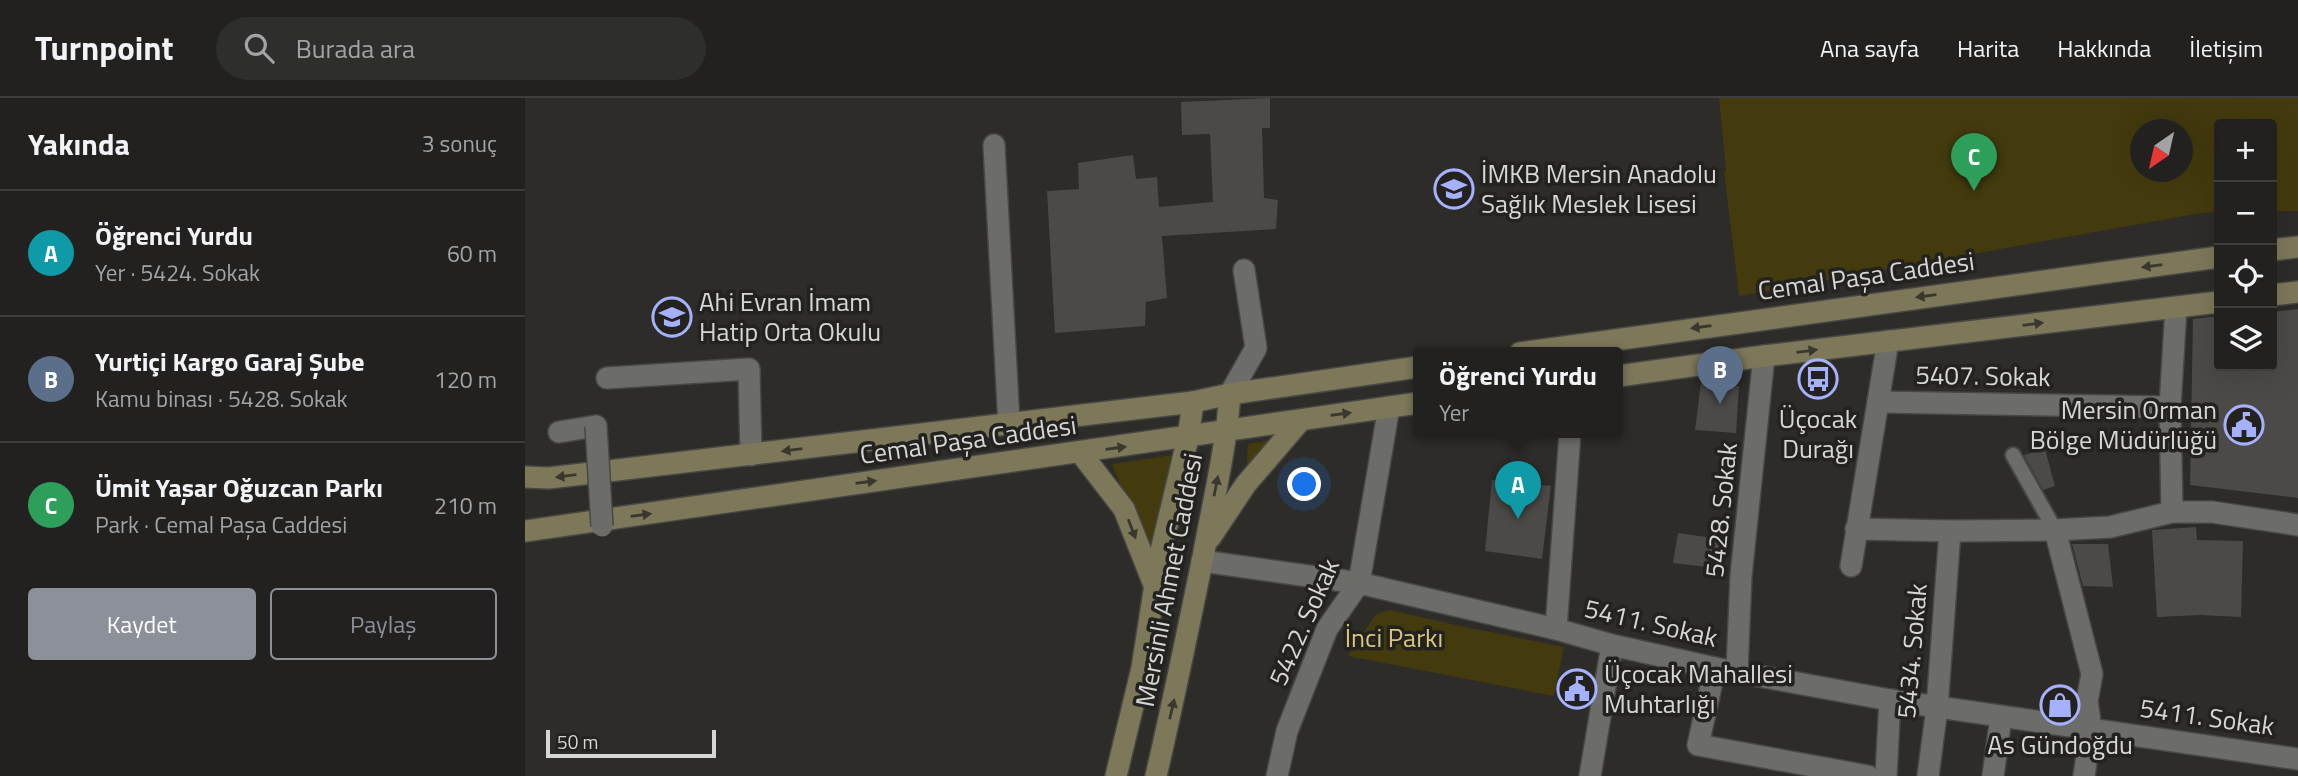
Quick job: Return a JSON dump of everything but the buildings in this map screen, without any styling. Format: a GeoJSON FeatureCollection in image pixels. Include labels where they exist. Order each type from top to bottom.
{"type":"FeatureCollection","features":[{"type":"Feature","properties":{"kind":"main road"},"geometry":{"type":"LineString","coordinates":[[2277,249],[2298,247]]}},
{"type":"Feature","properties":{"kind":"main road","name":"Cemal Paşa Caddesi"},"geometry":{"type":"LineString","coordinates":[[1564,347],[2214,258]]}},
{"type":"Feature","properties":{"kind":"main road"},"geometry":{"type":"LineString","coordinates":[[2277,294],[2298,292]]}},
{"type":"Feature","properties":{"kind":"main road"},"geometry":{"type":"LineString","coordinates":[[1623,375],[2214,303]]}},
{"type":"Feature","properties":{"kind":"main road","name":"Cemal Paşa Caddesi"},"geometry":{"type":"LineString","coordinates":[[525,477],[549,478],[1193,402],[1230,394],[1413,368]]}},
{"type":"Feature","properties":{"kind":"main road","name":"Mersinli Ahmet Caddesi"},"geometry":{"type":"LineString","coordinates":[[1156,776],[1181,670],[1227,430],[1230,394]]}},
{"type":"Feature","properties":{"kind":"main road","name":"Mersinli Ahmet Caddesi"},"geometry":{"type":"LineString","coordinates":[[1116,776],[1142,668],[1155,587],[1188,438],[1193,402]]}},
{"type":"Feature","properties":{"kind":"main road","name":"Cemal Paşa Caddesi"},"geometry":{"type":"LineString","coordinates":[[525,531],[1413,404]]}},
{"type":"Feature","properties":{"kind":"main road"},"geometry":{"type":"LineString","coordinates":[[1203,553],[1246,484],[1301,420]]}},
{"type":"Feature","properties":{"kind":"main road"},"geometry":{"type":"LineString","coordinates":[[1080,453],[1124,509],[1155,587]]}},
{"type":"Feature","properties":{"kind":"street"},"geometry":{"type":"LineString","coordinates":[[994,145],[1009,424]]}},
{"type":"Feature","properties":{"kind":"street"},"geometry":{"type":"LineString","coordinates":[[1230,394],[1256,348],[1244,270]]}},
{"type":"Feature","properties":{"kind":"street"},"geometry":{"type":"LineString","coordinates":[[2172,512],[2170,407],[2176,307]]}},
{"type":"Feature","properties":{"kind":"street"},"geometry":{"type":"LineString","coordinates":[[1851,566],[1888,341]]}},
{"type":"Feature","properties":{"kind":"street","name":"5428. Sokak"},"geometry":{"type":"LineString","coordinates":[[1737,670],[1741,576],[1764,356]]}},
{"type":"Feature","properties":{"kind":"street"},"geometry":{"type":"LineString","coordinates":[[607,378],[749,369],[751,454]]}},
{"type":"Feature","properties":{"kind":"street","name":"5407. Sokak"},"geometry":{"type":"LineString","coordinates":[[1878,402],[2170,407]]}},
{"type":"Feature","properties":{"kind":"street","name":"5422. Sokak"},"geometry":{"type":"LineString","coordinates":[[1277,776],[1287,731],[1327,629],[1359,583],[1389,407]]}},
{"type":"Feature","properties":{"kind":"street"},"geometry":{"type":"LineString","coordinates":[[559,432],[596,426],[602,526],[562,527]]}},
{"type":"Feature","properties":{"kind":"street"},"geometry":{"type":"LineString","coordinates":[[1556,629],[1570,438]]}},
{"type":"Feature","properties":{"kind":"street"},"geometry":{"type":"LineString","coordinates":[[1856,529],[2055,530],[2110,527],[2172,512],[2212,512],[2298,525]]}},
{"type":"Feature","properties":{"kind":"street"},"geometry":{"type":"LineString","coordinates":[[2055,530],[2092,674],[2087,701],[2091,729],[2084,776]]}},
{"type":"Feature","properties":{"kind":"street","name":"5434. Sokak"},"geometry":{"type":"LineString","coordinates":[[1928,776],[1937,708],[1950,531]]}},
{"type":"Feature","properties":{"kind":"street","name":"5411. Sokak"},"geometry":{"type":"LineString","coordinates":[[1203,553],[1359,583],[1715,668],[2001,718],[2298,759]]}},
{"type":"Feature","properties":{"kind":"street"},"geometry":{"type":"LineString","coordinates":[[1590,776],[1612,645]]}},
{"type":"Feature","properties":{"kind":"street"},"geometry":{"type":"LineString","coordinates":[[1715,668],[1698,746],[1868,776]]}},
{"type":"Feature","properties":{"kind":"street"},"geometry":{"type":"LineString","coordinates":[[1886,776],[1890,700]]}},
{"type":"Feature","properties":{"kind":"street"},"geometry":{"type":"LineString","coordinates":[[1993,776],[2001,718]]}},
{"type":"Feature","properties":{"kind":"lane"},"geometry":{"type":"LineString","coordinates":[[2013,455],[2055,530]]}},
{"type":"Feature","properties":{"kind":"green space"},"geometry":{"type":"Polygon","coordinates":[[[1719,98],[2298,98],[2298,211],[2277,211],[2277,119],[2214,119],[2214,212],[1739,296],[1724,171],[1719,98]]]}},
{"type":"Feature","properties":{"kind":"green space"},"geometry":{"type":"Polygon","coordinates":[[[1278,439],[1246,478],[1248,444],[1278,439]]]}},
{"type":"Feature","properties":{"kind":"green space"},"geometry":{"type":"Polygon","coordinates":[[[1173,455],[1151,560],[1112,464],[1173,455]]]}},
{"type":"Feature","properties":{"kind":"green space","name":"İnci Parkı"},"geometry":{"type":"Polygon","coordinates":[[[1390,610],[1564,647],[1554,696],[1348,656],[1376,614],[1390,610]]]}},
{"type":"Feature","properties":{"kind":"place","name":"İMKB Mersin Anadolu Sağlık Meslek Lisesi"},"geometry":{"type":"Point","coordinates":[1454,189]}},
{"type":"Feature","properties":{"kind":"place","name":"Ümit Yaşar Oğuzcan Parkı"},"geometry":{"type":"Point","coordinates":[1974,191]}},
{"type":"Feature","properties":{"kind":"place","name":"Ahi Evran İmam Hatip Orta Okulu"},"geometry":{"type":"Point","coordinates":[672,317]}},
{"type":"Feature","properties":{"kind":"place","name":"Üçocak Durağı"},"geometry":{"type":"Point","coordinates":[1818,379]}},
{"type":"Feature","properties":{"kind":"place","name":"Yurtiçi Kargo Garaj Şube"},"geometry":{"type":"Point","coordinates":[1720,404]}},
{"type":"Feature","properties":{"kind":"place","name":"Mersin Orman Bölge Müdürlüğü"},"geometry":{"type":"Point","coordinates":[2244,425]}},
{"type":"Feature","properties":{"kind":"place","name":"Öğrenci Yurdu"},"geometry":{"type":"Point","coordinates":[1518,519]}},
{"type":"Feature","properties":{"kind":"place","name":"Üçocak Mahallesi Muhtarlığı"},"geometry":{"type":"Point","coordinates":[1577,689]}},
{"type":"Feature","properties":{"kind":"place","name":"As Gündoğdu"},"geometry":{"type":"Point","coordinates":[2060,705]}}]}
